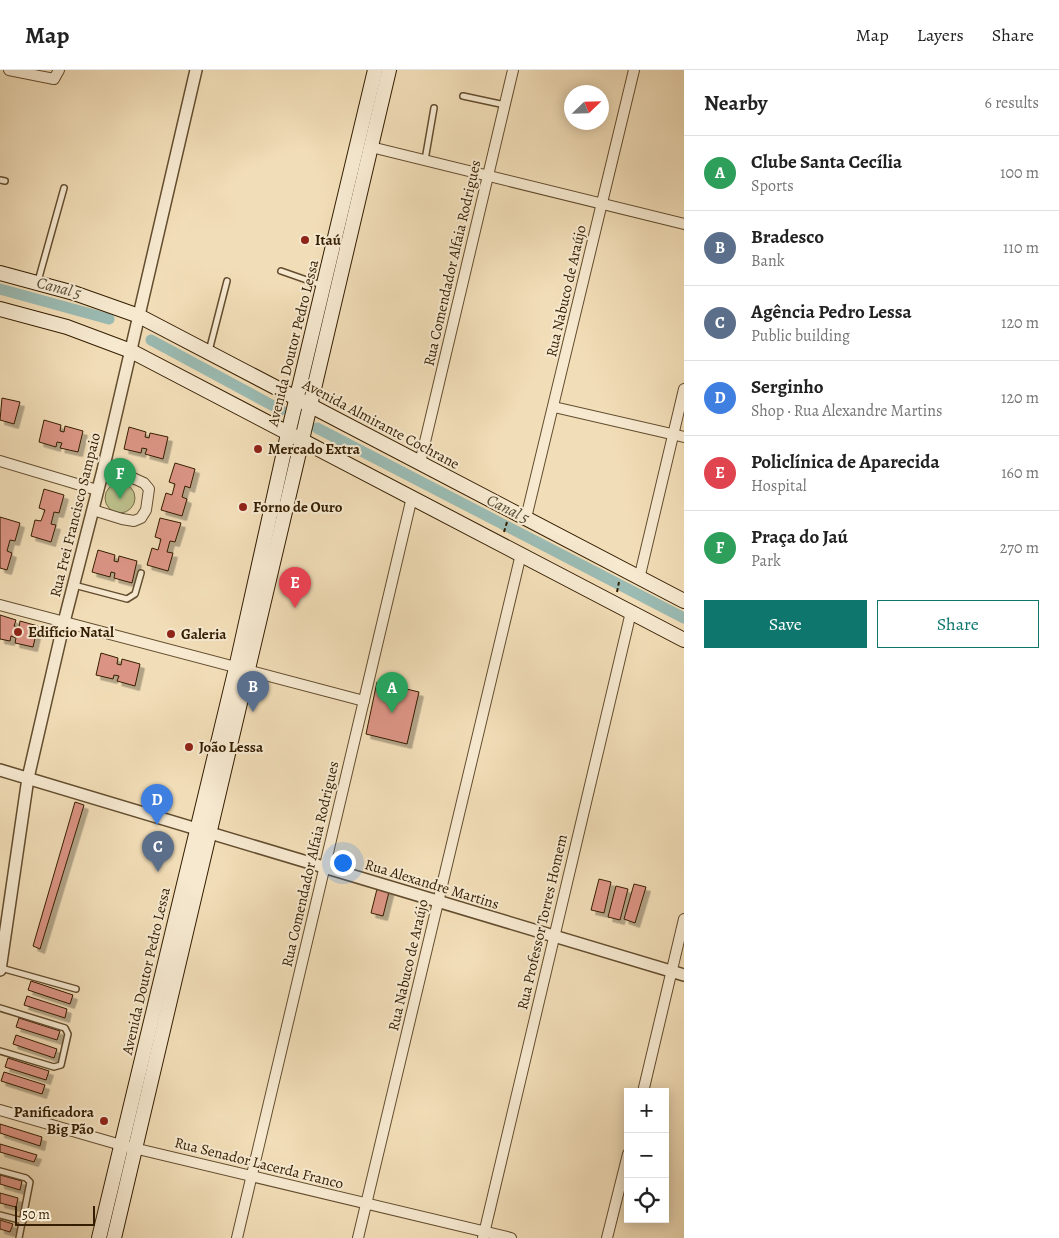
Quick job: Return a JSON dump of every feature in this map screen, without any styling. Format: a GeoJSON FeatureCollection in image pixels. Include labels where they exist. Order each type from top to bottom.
{"type":"FeatureCollection","features":[{"type":"Feature","properties":{"kind":"main road","name":"Avenida Doutor Pedro Lessa"},"geometry":{"type":"LineString","coordinates":[[242,670],[288,434],[376,70]]}},
{"type":"Feature","properties":{"kind":"main road","name":"Avenida Doutor Pedro Lessa"},"geometry":{"type":"LineString","coordinates":[[99,1238],[242,670],[302,442],[389,70]]}},
{"type":"Feature","properties":{"kind":"main road","name":"Avenida Almirante Cochrane"},"geometry":{"type":"LineString","coordinates":[[0,273],[74,293],[138,317],[311,405],[684,601]]}},
{"type":"Feature","properties":{"kind":"main road"},"geometry":{"type":"LineString","coordinates":[[0,309],[67,327],[131,348],[302,442],[412,497],[684,640]]}},
{"type":"Feature","properties":{"kind":"main road","name":"Avenida Doutor Pedro Lessa"},"geometry":{"type":"LineString","coordinates":[[114,1238],[203,831]]}},
{"type":"Feature","properties":{"kind":"street"},"geometry":{"type":"LineString","coordinates":[[9,70],[54,79],[59,70]]}},
{"type":"Feature","properties":{"kind":"street","name":"Rua Frei Francisco Sampaio"},"geometry":{"type":"LineString","coordinates":[[0,968],[28,778],[73,585],[103,470],[196,70]]}},
{"type":"Feature","properties":{"kind":"street","name":"Rua Comendador Alfaia Rodrigues"},"geometry":{"type":"LineString","coordinates":[[420,462],[513,70]]}},
{"type":"Feature","properties":{"kind":"street","name":"Rua Nabuco de Araújo"},"geometry":{"type":"LineString","coordinates":[[526,518],[634,70]]}},
{"type":"Feature","properties":{"kind":"street"},"geometry":{"type":"LineString","coordinates":[[370,147],[684,224]]}},
{"type":"Feature","properties":{"kind":"street"},"geometry":{"type":"LineString","coordinates":[[639,579],[684,390]]}},
{"type":"Feature","properties":{"kind":"street"},"geometry":{"type":"LineString","coordinates":[[554,407],[684,437]]}},
{"type":"Feature","properties":{"kind":"street"},"geometry":{"type":"LineString","coordinates":[[0,462],[97,490]]}},
{"type":"Feature","properties":{"kind":"street"},"geometry":{"type":"LineString","coordinates":[[93,510],[134,521],[141,518],[148,500],[149,489],[144,483],[103,470]]}},
{"type":"Feature","properties":{"kind":"street","name":"Rua Comendador Alfaia Rodrigues"},"geometry":{"type":"LineString","coordinates":[[238,1238],[412,497]]}},
{"type":"Feature","properties":{"kind":"street","name":"Rua Nabuco de Araújo"},"geometry":{"type":"LineString","coordinates":[[358,1238],[521,554]]}},
{"type":"Feature","properties":{"kind":"street"},"geometry":{"type":"LineString","coordinates":[[0,604],[364,701]]}},
{"type":"Feature","properties":{"kind":"street","name":"Rua Professor Torres Homem"},"geometry":{"type":"LineString","coordinates":[[483,1235],[631,612]]}},
{"type":"Feature","properties":{"kind":"street","name":"Rua Alexandre Martins"},"geometry":{"type":"LineString","coordinates":[[0,770],[684,975]]}},
{"type":"Feature","properties":{"kind":"street"},"geometry":{"type":"LineString","coordinates":[[644,1088],[684,919]]}},
{"type":"Feature","properties":{"kind":"street","name":"Rua Senador Lacerda Franco"},"geometry":{"type":"LineString","coordinates":[[0,1110],[121,1145],[366,1204],[483,1235],[512,1238]]}},
{"type":"Feature","properties":{"kind":"street"},"geometry":{"type":"LineString","coordinates":[[607,1238],[624,1170]]}},
{"type":"Feature","properties":{"kind":"lane"},"geometry":{"type":"LineString","coordinates":[[463,96],[505,105]]}},
{"type":"Feature","properties":{"kind":"lane"},"geometry":{"type":"LineString","coordinates":[[424,160],[434,108]]}},
{"type":"Feature","properties":{"kind":"lane"},"geometry":{"type":"LineString","coordinates":[[38,283],[64,188]]}},
{"type":"Feature","properties":{"kind":"lane"},"geometry":{"type":"LineString","coordinates":[[282,272],[324,286]]}},
{"type":"Feature","properties":{"kind":"lane"},"geometry":{"type":"LineString","coordinates":[[209,352],[226,281]]}},
{"type":"Feature","properties":{"kind":"lane"},"geometry":{"type":"LineString","coordinates":[[73,585],[126,599],[135,594],[140,572]]}},
{"type":"Feature","properties":{"kind":"lane"},"geometry":{"type":"LineString","coordinates":[[0,968],[76,989]]}},
{"type":"Feature","properties":{"kind":"lane"},"geometry":{"type":"LineString","coordinates":[[0,1008],[65,1028],[68,1034],[61,1065],[54,1067],[0,1051]]}},
{"type":"Feature","properties":{"kind":"lane"},"geometry":{"type":"LineString","coordinates":[[0,1171],[26,1178],[30,1182],[19,1238]]}},
{"type":"Feature","properties":{"kind":"lane"},"geometry":{"type":"LineString","coordinates":[[0,1215],[23,1221]]}},
{"type":"Feature","properties":{"kind":"path"},"geometry":{"type":"LineString","coordinates":[[502,539],[509,518]]}},
{"type":"Feature","properties":{"kind":"path"},"geometry":{"type":"LineString","coordinates":[[615,600],[620,576]]}},
{"type":"Feature","properties":{"kind":"green space"},"geometry":{"type":"Polygon","coordinates":[[[120,483],[131,487],[135,498],[131,509],[120,513],[109,509],[105,498],[109,487],[120,483]]]}},
{"type":"Feature","properties":{"kind":"building"},"geometry":{"type":"Polygon","coordinates":[[[2,398],[20,402],[14,424],[0,420],[2,398]]]}},
{"type":"Feature","properties":{"kind":"building"},"geometry":{"type":"Polygon","coordinates":[[[44,420],[61,425],[60,431],[64,432],[65,426],[83,431],[78,452],[60,448],[62,443],[57,442],[56,447],[39,442],[44,420]]]}},
{"type":"Feature","properties":{"kind":"building"},"geometry":{"type":"Polygon","coordinates":[[[129,427],[146,432],[145,437],[149,438],[150,433],[168,437],[163,459],[145,454],[147,449],[142,448],[141,453],[124,449],[129,427]]]}},
{"type":"Feature","properties":{"kind":"building"},"geometry":{"type":"Polygon","coordinates":[[[175,463],[195,469],[190,488],[185,486],[182,497],[187,499],[182,516],[161,510],[166,493],[172,495],[175,484],[169,482],[175,463]]]}},
{"type":"Feature","properties":{"kind":"building"},"geometry":{"type":"Polygon","coordinates":[[[44,489],[64,495],[59,513],[54,512],[51,524],[56,525],[51,542],[31,536],[35,520],[41,521],[45,510],[39,508],[44,489]]]}},
{"type":"Feature","properties":{"kind":"building"},"geometry":{"type":"Polygon","coordinates":[[[0,517],[20,523],[15,541],[10,540],[7,551],[12,553],[7,570],[0,568],[0,517]]]}},
{"type":"Feature","properties":{"kind":"building"},"geometry":{"type":"Polygon","coordinates":[[[160,518],[181,523],[175,542],[170,541],[167,552],[173,553],[168,571],[147,565],[152,548],[158,550],[161,539],[155,537],[160,518]]]}},
{"type":"Feature","properties":{"kind":"building"},"geometry":{"type":"Polygon","coordinates":[[[98,550],[115,555],[114,561],[118,562],[119,556],[137,561],[132,583],[114,578],[115,573],[111,572],[110,577],[92,572],[98,550]]]}},
{"type":"Feature","properties":{"kind":"building","name":"Edifício Natal"},"geometry":{"type":"Polygon","coordinates":[[[0,615],[16,620],[14,626],[19,627],[20,621],[38,626],[33,647],[15,643],[16,638],[11,636],[10,641],[0,639],[0,615]]]}},
{"type":"Feature","properties":{"kind":"building"},"geometry":{"type":"Polygon","coordinates":[[[101,653],[118,658],[117,664],[121,665],[122,659],[140,664],[135,686],[117,681],[119,676],[114,675],[113,679],[96,675],[101,653]]]}},
{"type":"Feature","properties":{"kind":"building"},"geometry":{"type":"Polygon","coordinates":[[[377,682],[419,692],[407,744],[366,734],[377,682]]]}},
{"type":"Feature","properties":{"kind":"building"},"geometry":{"type":"Polygon","coordinates":[[[75,802],[84,805],[40,949],[33,946],[75,802]]]}},
{"type":"Feature","properties":{"kind":"building"},"geometry":{"type":"Polygon","coordinates":[[[599,879],[611,882],[604,913],[591,910],[599,879]]]}},
{"type":"Feature","properties":{"kind":"building"},"geometry":{"type":"Polygon","coordinates":[[[634,884],[646,887],[635,923],[624,919],[634,884]]]}},
{"type":"Feature","properties":{"kind":"building"},"geometry":{"type":"Polygon","coordinates":[[[378,885],[390,888],[383,916],[371,913],[378,885]]]}},
{"type":"Feature","properties":{"kind":"building"},"geometry":{"type":"Polygon","coordinates":[[[616,886],[628,889],[620,920],[608,917],[616,886]]]}},
{"type":"Feature","properties":{"kind":"building"},"geometry":{"type":"Polygon","coordinates":[[[31,981],[73,995],[70,1004],[28,990],[31,981]]]}},
{"type":"Feature","properties":{"kind":"building"},"geometry":{"type":"Polygon","coordinates":[[[27,996],[67,1009],[65,1018],[24,1005],[27,996]]]}},
{"type":"Feature","properties":{"kind":"building"},"geometry":{"type":"Polygon","coordinates":[[[19,1018],[60,1031],[57,1040],[16,1027],[19,1018]]]}},
{"type":"Feature","properties":{"kind":"building"},"geometry":{"type":"Polygon","coordinates":[[[16,1035],[57,1049],[54,1058],[13,1044],[16,1035]]]}},
{"type":"Feature","properties":{"kind":"building"},"geometry":{"type":"Polygon","coordinates":[[[8,1058],[49,1071],[46,1080],[5,1067],[8,1058]]]}},
{"type":"Feature","properties":{"kind":"building"},"geometry":{"type":"Polygon","coordinates":[[[4,1072],[45,1085],[42,1094],[1,1081],[4,1072]]]}},
{"type":"Feature","properties":{"kind":"building"},"geometry":{"type":"Polygon","coordinates":[[[0,1124],[42,1137],[40,1146],[0,1133],[0,1124]]]}},
{"type":"Feature","properties":{"kind":"building"},"geometry":{"type":"Polygon","coordinates":[[[0,1144],[37,1155],[34,1162],[0,1152],[0,1144]]]}},
{"type":"Feature","properties":{"kind":"building"},"geometry":{"type":"Polygon","coordinates":[[[0,1175],[22,1181],[20,1190],[0,1184],[0,1175]]]}},
{"type":"Feature","properties":{"kind":"building"},"geometry":{"type":"Polygon","coordinates":[[[0,1193],[18,1198],[16,1207],[0,1203],[0,1193]]]}},
{"type":"Feature","properties":{"kind":"building"},"geometry":{"type":"Polygon","coordinates":[[[0,1220],[13,1224],[10,1232],[0,1229],[0,1220]]]}},
{"type":"Feature","properties":{"kind":"waterway","name":"Canal 5"},"geometry":{"type":"LineString","coordinates":[[0,289],[109,319]]}},
{"type":"Feature","properties":{"kind":"waterway","name":"Canal 5"},"geometry":{"type":"LineString","coordinates":[[151,340],[281,410]]}},
{"type":"Feature","properties":{"kind":"waterway","name":"Canal 5"},"geometry":{"type":"LineString","coordinates":[[317,428],[684,618]]}},
{"type":"Feature","properties":{"kind":"place","name":"Itaú"},"geometry":{"type":"Point","coordinates":[305,240]}},
{"type":"Feature","properties":{"kind":"place","name":"Mercado Extra"},"geometry":{"type":"Point","coordinates":[258,449]}},
{"type":"Feature","properties":{"kind":"place","name":"Praça do Jaú"},"geometry":{"type":"Point","coordinates":[120,499]}},
{"type":"Feature","properties":{"kind":"place","name":"Forno de Ouro"},"geometry":{"type":"Point","coordinates":[243,507]}},
{"type":"Feature","properties":{"kind":"place","name":"Policlínica de Aparecida"},"geometry":{"type":"Point","coordinates":[295,608]}},
{"type":"Feature","properties":{"kind":"place","name":"Edifício Natal"},"geometry":{"type":"Point","coordinates":[18,632]}},
{"type":"Feature","properties":{"kind":"place","name":"Galeria"},"geometry":{"type":"Point","coordinates":[171,634]}},
{"type":"Feature","properties":{"kind":"place","name":"Bradesco"},"geometry":{"type":"Point","coordinates":[253,712]}},
{"type":"Feature","properties":{"kind":"place","name":"Clube Santa Cecília"},"geometry":{"type":"Point","coordinates":[392,713]}},
{"type":"Feature","properties":{"kind":"place","name":"João Lessa"},"geometry":{"type":"Point","coordinates":[189,747]}},
{"type":"Feature","properties":{"kind":"place","name":"Serginho"},"geometry":{"type":"Point","coordinates":[157,825]}},
{"type":"Feature","properties":{"kind":"place","name":"Agência Pedro Lessa"},"geometry":{"type":"Point","coordinates":[158,872]}},
{"type":"Feature","properties":{"kind":"place","name":"Panificadora Big Pão"},"geometry":{"type":"Point","coordinates":[104,1121]}}]}
